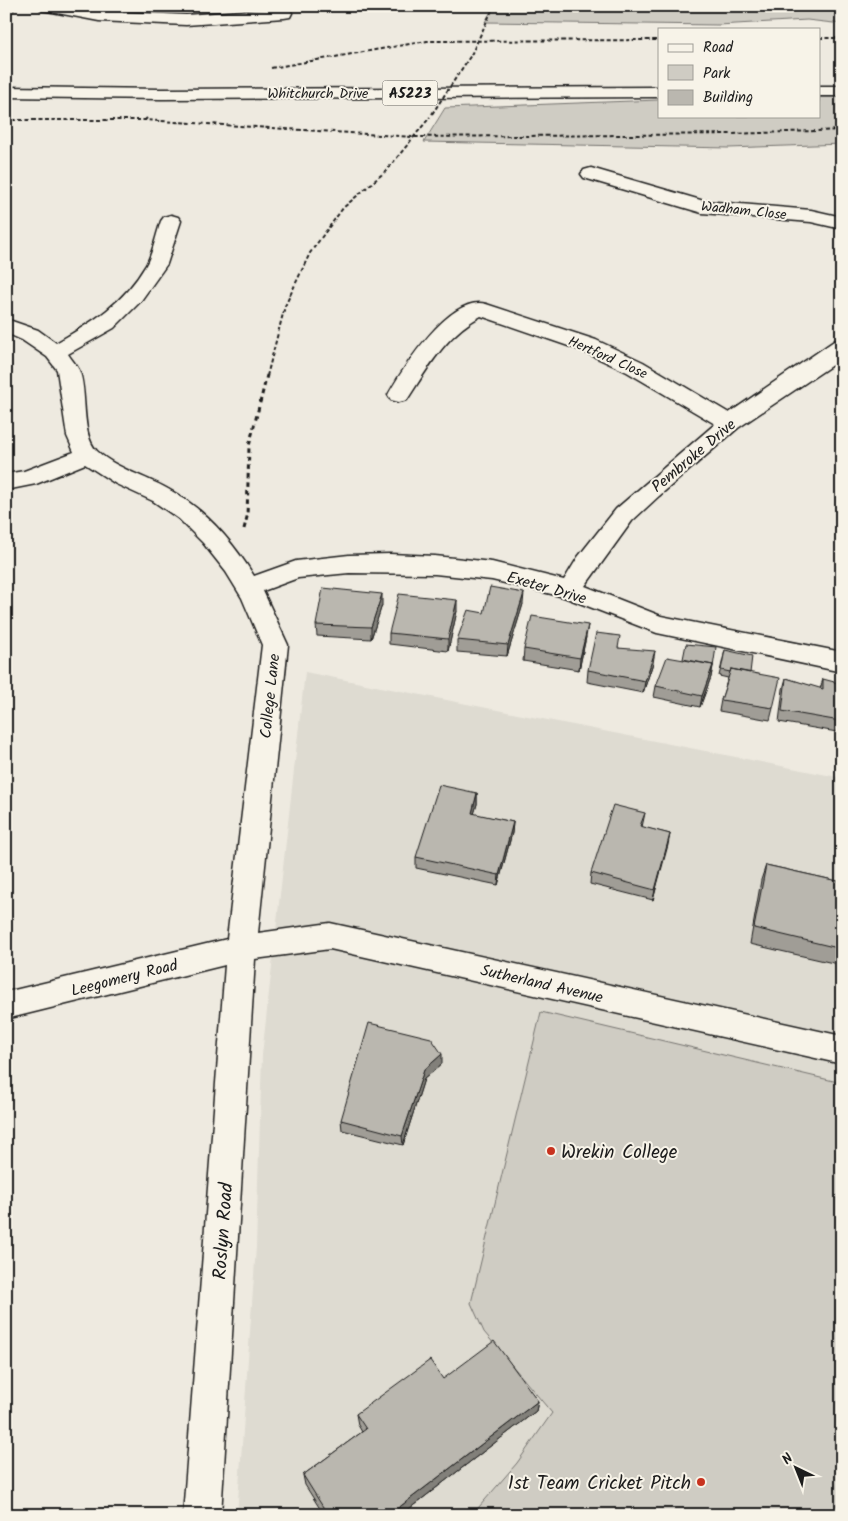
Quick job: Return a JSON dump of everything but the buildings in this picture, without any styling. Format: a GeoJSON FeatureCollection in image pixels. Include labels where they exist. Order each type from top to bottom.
{"type":"FeatureCollection","features":[{"type":"Feature","properties":{"kind":"street"},"geometry":{"type":"LineString","coordinates":[[47,6],[99,16],[186,20],[250,11],[284,13]]}},
{"type":"Feature","properties":{"kind":"street"},"geometry":{"type":"LineString","coordinates":[[820,91],[842,91]]}},
{"type":"Feature","properties":{"kind":"street","name":"Whitchurch Drive"},"geometry":{"type":"LineString","coordinates":[[6,92],[161,94],[658,92]]}},
{"type":"Feature","properties":{"kind":"street","name":"Wadham Close"},"geometry":{"type":"LineString","coordinates":[[591,174],[702,207],[811,216],[842,223]]}},
{"type":"Feature","properties":{"kind":"street"},"geometry":{"type":"LineString","coordinates":[[55,352],[106,323],[133,298],[157,264],[171,221]]}},
{"type":"Feature","properties":{"kind":"street","name":"Hertford Close"},"geometry":{"type":"LineString","coordinates":[[399,395],[414,367],[447,331],[464,314],[479,308],[588,345],[635,367],[730,423]]}},
{"type":"Feature","properties":{"kind":"street"},"geometry":{"type":"LineString","coordinates":[[6,325],[30,335],[55,352],[68,370],[78,436],[87,454],[28,478],[6,482]]}},
{"type":"Feature","properties":{"kind":"street","name":"Pembroke Drive"},"geometry":{"type":"LineString","coordinates":[[570,590],[587,563],[624,515],[730,423],[842,346]]}},
{"type":"Feature","properties":{"kind":"street","name":"College Lane"},"geometry":{"type":"LineString","coordinates":[[87,454],[124,478],[161,495],[187,513],[212,537],[242,576],[275,645],[241,948]]}},
{"type":"Feature","properties":{"kind":"street","name":"Exeter Drive"},"geometry":{"type":"LineString","coordinates":[[242,576],[390,563],[435,565],[492,571],[570,590],[657,624],[842,662]]}},
{"type":"Feature","properties":{"kind":"street","name":"Sutherland Avenue"},"geometry":{"type":"LineString","coordinates":[[241,948],[330,936],[842,1050]]}},
{"type":"Feature","properties":{"kind":"street","name":"Leegomery Road"},"geometry":{"type":"LineString","coordinates":[[6,1006],[241,948]]}},
{"type":"Feature","properties":{"kind":"street","name":"Roslyn Road"},"geometry":{"type":"LineString","coordinates":[[202,1515],[241,948]]}},
{"type":"Feature","properties":{"kind":"path"},"geometry":{"type":"LineString","coordinates":[[242,576],[247,516],[249,446],[286,306],[310,253],[343,208],[387,170],[432,114],[471,55],[494,6]]}},
{"type":"Feature","properties":{"kind":"path"},"geometry":{"type":"LineString","coordinates":[[820,38],[842,38]]}},
{"type":"Feature","properties":{"kind":"path"},"geometry":{"type":"LineString","coordinates":[[264,69],[427,41],[658,40]]}},
{"type":"Feature","properties":{"kind":"path"},"geometry":{"type":"LineString","coordinates":[[146,120],[161,94]]}},
{"type":"Feature","properties":{"kind":"path"},"geometry":{"type":"LineString","coordinates":[[6,120],[146,120],[413,136],[733,134],[842,130]]}},
{"type":"Feature","properties":{"kind":"shaded area","name":"Wrekin College"},"geometry":{"type":"Polygon","coordinates":[[[305,672],[842,778],[842,1515],[237,1515],[256,1247],[262,1055],[305,672]]]}},
{"type":"Feature","properties":{"kind":"green space"},"geometry":{"type":"Polygon","coordinates":[[[494,6],[842,6],[842,24],[807,20],[718,25],[485,22],[494,6]]]}},
{"type":"Feature","properties":{"kind":"green space"},"geometry":{"type":"Polygon","coordinates":[[[820,97],[842,97],[842,144],[729,148],[424,142],[445,108],[658,100],[658,118],[820,118],[820,97]]]}},
{"type":"Feature","properties":{"kind":"green space"},"geometry":{"type":"Polygon","coordinates":[[[541,1012],[842,1083],[842,1515],[472,1515],[517,1463],[552,1413],[484,1332],[471,1303],[541,1012]]]}},
{"type":"Feature","properties":{"kind":"place","name":"Wrekin College"},"geometry":{"type":"Point","coordinates":[551,1151]}},
{"type":"Feature","properties":{"kind":"place","name":"1st Team Cricket Pitch"},"geometry":{"type":"Point","coordinates":[701,1482]}}]}
